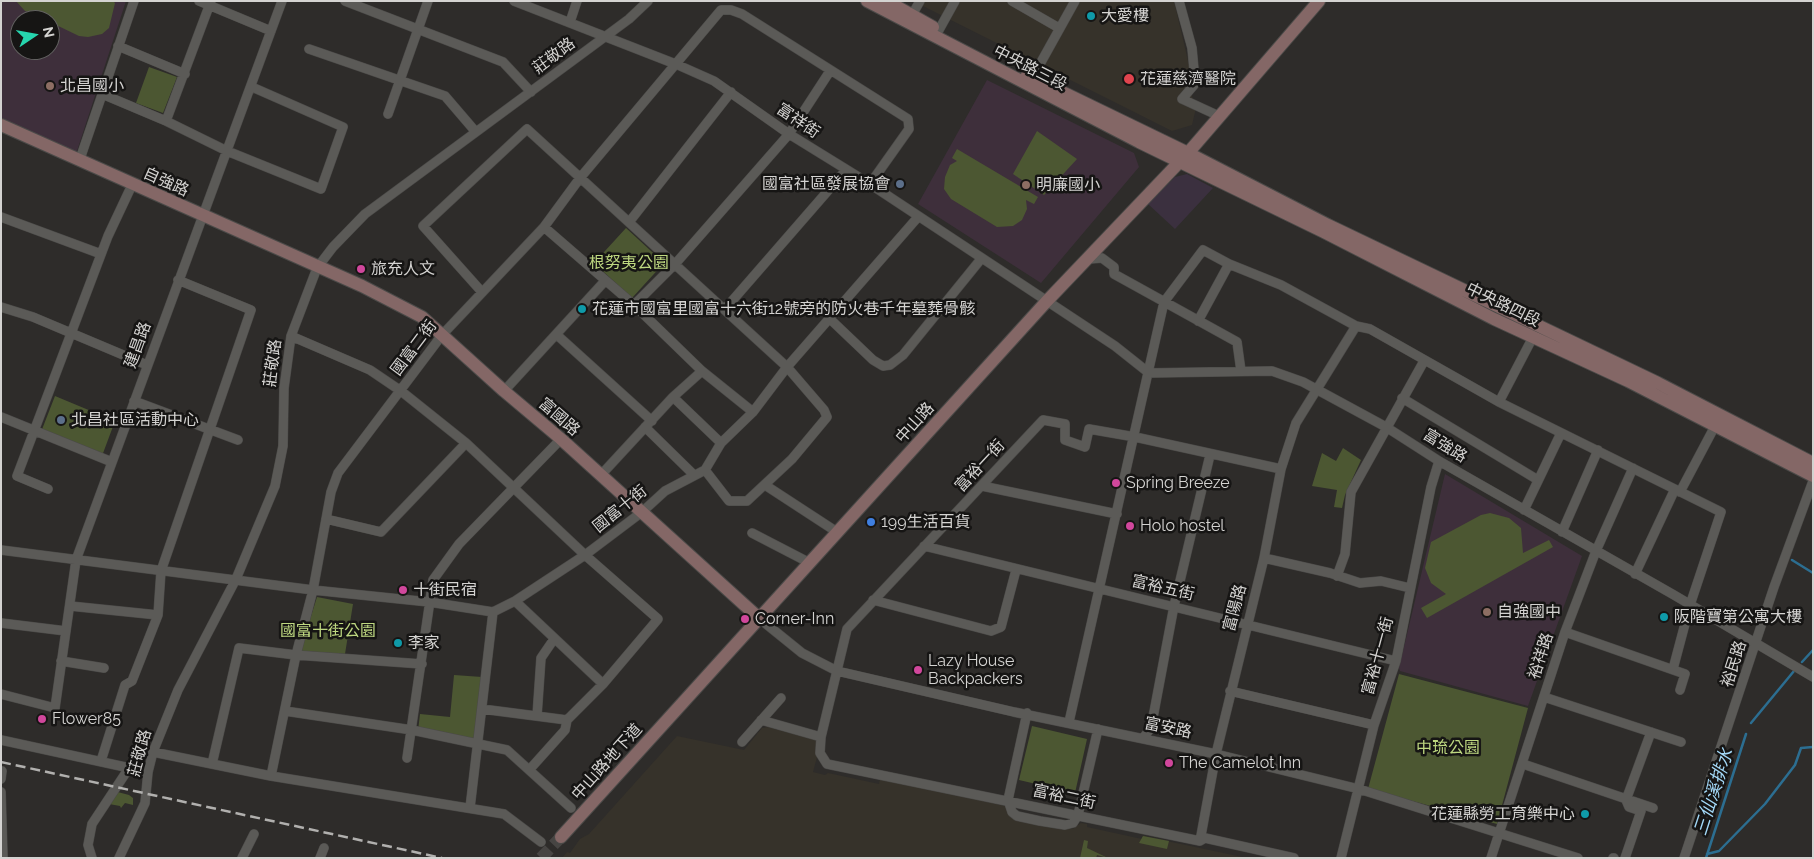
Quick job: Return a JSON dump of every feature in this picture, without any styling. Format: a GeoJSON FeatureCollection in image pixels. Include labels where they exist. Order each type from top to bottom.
{"type":"FeatureCollection","features":[{"type":"Feature","properties":{"kind":"street"},"geometry":{"type":"LineString","coordinates":[[80,159],[134,1]]}},
{"type":"Feature","properties":{"kind":"street"},"geometry":{"type":"LineString","coordinates":[[199,1],[210,3],[271,31]]}},
{"type":"Feature","properties":{"kind":"street","name":"建昌路"},"geometry":{"type":"LineString","coordinates":[[1,694],[55,708],[76,560],[202,215],[252,87],[282,1]]}},
{"type":"Feature","properties":{"kind":"street"},"geometry":{"type":"LineString","coordinates":[[345,1],[503,62],[531,92]]}},
{"type":"Feature","properties":{"kind":"street"},"geometry":{"type":"LineString","coordinates":[[388,114],[428,1]]}},
{"type":"Feature","properties":{"kind":"street","name":"富祥街"},"geometry":{"type":"LineString","coordinates":[[514,1],[678,64],[714,81],[789,134],[870,184],[1046,302]]}},
{"type":"Feature","properties":{"kind":"street"},"geometry":{"type":"LineString","coordinates":[[570,22],[577,1]]}},
{"type":"Feature","properties":{"kind":"street","name":"莊敬路"},"geometry":{"type":"LineString","coordinates":[[119,858],[145,803],[148,772],[153,752],[178,690],[236,579],[275,486],[282,446],[284,388],[291,336],[317,268],[333,247],[365,214],[629,19],[648,1]]}},
{"type":"Feature","properties":{"kind":"street","name":"中央路三段"},"geometry":{"type":"LineString","coordinates":[[867,1],[937,33],[1184,157]]}},
{"type":"Feature","properties":{"kind":"street","name":"中央路三段"},"geometry":{"type":"LineString","coordinates":[[888,1],[937,33]]}},
{"type":"Feature","properties":{"kind":"street"},"geometry":{"type":"LineString","coordinates":[[912,15],[920,1]]}},
{"type":"Feature","properties":{"kind":"street"},"geometry":{"type":"LineString","coordinates":[[937,33],[955,1]]}},
{"type":"Feature","properties":{"kind":"street"},"geometry":{"type":"LineString","coordinates":[[1012,1],[1059,28]]}},
{"type":"Feature","properties":{"kind":"street"},"geometry":{"type":"LineString","coordinates":[[1030,81],[1075,1]]}},
{"type":"Feature","properties":{"kind":"street"},"geometry":{"type":"LineString","coordinates":[[1179,1],[1192,48],[1194,70],[1194,85],[1182,99],[1219,116]]}},
{"type":"Feature","properties":{"kind":"street","name":"中山路"},"geometry":{"type":"LineString","coordinates":[[677,709],[760,619],[808,562],[1046,302],[1089,259],[1184,157],[1319,1]]}},
{"type":"Feature","properties":{"kind":"street"},"geometry":{"type":"LineString","coordinates":[[166,121],[210,3]]}},
{"type":"Feature","properties":{"kind":"street","name":"國富二街"},"geometry":{"type":"LineString","coordinates":[[271,776],[296,655],[313,590],[331,492],[338,473],[442,335],[544,227],[580,178],[678,64],[721,10],[731,10],[742,14],[830,71]]}},
{"type":"Feature","properties":{"kind":"street"},"geometry":{"type":"LineString","coordinates":[[118,46],[185,74]]}},
{"type":"Feature","properties":{"kind":"street"},"geometry":{"type":"LineString","coordinates":[[309,49],[445,96],[475,131]]}},
{"type":"Feature","properties":{"kind":"street"},"geometry":{"type":"LineString","coordinates":[[634,305],[676,264],[789,134],[830,71],[908,120],[910,124],[909,129],[870,184]]}},
{"type":"Feature","properties":{"kind":"street"},"geometry":{"type":"LineString","coordinates":[[102,94],[166,121],[227,151],[321,189],[343,127],[252,87]]}},
{"type":"Feature","properties":{"kind":"street"},"geometry":{"type":"LineString","coordinates":[[630,221],[731,92]]}},
{"type":"Feature","properties":{"kind":"street","name":"自強路"},"geometry":{"type":"LineString","coordinates":[[1,125],[80,159],[132,185],[317,268]]}},
{"type":"Feature","properties":{"kind":"street"},"geometry":{"type":"LineString","coordinates":[[482,291],[423,226],[527,129],[630,221],[787,368],[827,418],[792,459],[747,500],[730,501],[705,470],[721,443],[753,412],[787,368],[918,217]]}},
{"type":"Feature","properties":{"kind":"street","name":"中央路四段"},"geometry":{"type":"LineString","coordinates":[[1184,157],[1533,338],[1628,381],[1813,476]]}},
{"type":"Feature","properties":{"kind":"street","name":"中央路四段"},"geometry":{"type":"LineString","coordinates":[[1184,157],[1658,383],[1813,463]]}},
{"type":"Feature","properties":{"kind":"street"},"geometry":{"type":"LineString","coordinates":[[725,309],[846,170]]}},
{"type":"Feature","properties":{"kind":"street"},"geometry":{"type":"LineString","coordinates":[[48,489],[17,476],[36,432],[101,254],[132,185]]}},
{"type":"Feature","properties":{"kind":"street"},"geometry":{"type":"LineString","coordinates":[[1,217],[101,254]]}},
{"type":"Feature","properties":{"kind":"street"},"geometry":{"type":"LineString","coordinates":[[544,227],[604,282],[634,305],[702,372],[753,412]]}},
{"type":"Feature","properties":{"kind":"street"},"geometry":{"type":"LineString","coordinates":[[1068,722],[1097,589],[1135,436],[1164,302],[1203,250],[1229,264],[1281,285],[1356,326],[1370,329],[1499,402],[1721,512],[1690,605],[1673,669]]}},
{"type":"Feature","properties":{"kind":"street"},"geometry":{"type":"LineString","coordinates":[[1089,259],[1102,258],[1114,267],[1114,274],[1237,342],[1241,371]]}},
{"type":"Feature","properties":{"kind":"street"},"geometry":{"type":"LineString","coordinates":[[830,319],[873,360],[883,366],[890,364],[903,355],[981,259]]}},
{"type":"Feature","properties":{"kind":"street"},"geometry":{"type":"LineString","coordinates":[[1198,321],[1229,264]]}},
{"type":"Feature","properties":{"kind":"street","name":"富國路"},"geometry":{"type":"LineString","coordinates":[[317,268],[399,304],[422,317],[504,391],[561,439],[760,619]]}},
{"type":"Feature","properties":{"kind":"street"},"geometry":{"type":"LineString","coordinates":[[101,761],[125,685],[132,681],[158,615],[161,571],[252,310],[178,280]]}},
{"type":"Feature","properties":{"kind":"street"},"geometry":{"type":"LineString","coordinates":[[504,391],[604,282]]}},
{"type":"Feature","properties":{"kind":"street"},"geometry":{"type":"LineString","coordinates":[[1046,302],[1115,346],[1149,373]]}},
{"type":"Feature","properties":{"kind":"street"},"geometry":{"type":"LineString","coordinates":[[1,307],[33,317],[147,365]]}},
{"type":"Feature","properties":{"kind":"street","name":"富陽路"},"geometry":{"type":"LineString","coordinates":[[1200,841],[1216,754],[1246,623],[1264,558],[1281,469],[1296,423],[1356,326]]}},
{"type":"Feature","properties":{"kind":"street"},"geometry":{"type":"LineString","coordinates":[[557,335],[648,424],[693,474]]}},
{"type":"Feature","properties":{"kind":"street"},"geometry":{"type":"LineString","coordinates":[[291,336],[370,370],[401,391],[466,443],[585,555],[658,619],[603,684],[566,720],[565,730],[530,769]]}},
{"type":"Feature","properties":{"kind":"street"},"geometry":{"type":"LineString","coordinates":[[1499,402],[1533,338]]}},
{"type":"Feature","properties":{"kind":"street"},"geometry":{"type":"LineString","coordinates":[[1338,576],[1345,554],[1351,492],[1424,361]]}},
{"type":"Feature","properties":{"kind":"street","name":"富強路"},"geometry":{"type":"LineString","coordinates":[[1149,373],[1241,371],[1281,373],[1316,389],[1386,427],[1439,461],[1813,677]]}},
{"type":"Feature","properties":{"kind":"street"},"geometry":{"type":"LineString","coordinates":[[600,476],[673,397],[702,372]]}},
{"type":"Feature","properties":{"kind":"street"},"geometry":{"type":"LineString","coordinates":[[673,397],[721,443]]}},
{"type":"Feature","properties":{"kind":"street"},"geometry":{"type":"LineString","coordinates":[[1402,398],[1538,480]]}},
{"type":"Feature","properties":{"kind":"street"},"geometry":{"type":"LineString","coordinates":[[134,401],[238,440]]}},
{"type":"Feature","properties":{"kind":"street"},"geometry":{"type":"LineString","coordinates":[[1,417],[112,462]]}},
{"type":"Feature","properties":{"kind":"street","name":"富裕一街"},"geometry":{"type":"LineString","coordinates":[[827,764],[820,753],[821,737],[847,629],[1043,420],[1065,424],[1065,440],[1085,446],[1089,429],[1135,436],[1281,469]]}},
{"type":"Feature","properties":{"kind":"street"},"geometry":{"type":"LineString","coordinates":[[1635,574],[1677,491],[1715,426]]}},
{"type":"Feature","properties":{"kind":"street"},"geometry":{"type":"LineString","coordinates":[[1524,510],[1561,433]]}},
{"type":"Feature","properties":{"kind":"street"},"geometry":{"type":"LineString","coordinates":[[407,758],[433,580],[459,544],[561,439]]}},
{"type":"Feature","properties":{"kind":"street"},"geometry":{"type":"LineString","coordinates":[[326,519],[381,532],[466,443]]}},
{"type":"Feature","properties":{"kind":"street"},"geometry":{"type":"LineString","coordinates":[[1562,532],[1598,450]]}},
{"type":"Feature","properties":{"kind":"street"},"geometry":{"type":"LineString","coordinates":[[1143,738],[1151,728],[1174,606],[1210,454]]}},
{"type":"Feature","properties":{"kind":"street","name":"富裕十一街"},"geometry":{"type":"LineString","coordinates":[[1341,858],[1374,725],[1396,661],[1431,487],[1439,461]]}},
{"type":"Feature","properties":{"kind":"street","name":"裕祥路"},"geometry":{"type":"LineString","coordinates":[[1491,858],[1565,632],[1596,551],[1633,468]]}},
{"type":"Feature","properties":{"kind":"street","name":"國富十街"},"geometry":{"type":"LineString","coordinates":[[493,612],[515,602],[585,555],[642,512],[665,491],[693,474],[705,470]]}},
{"type":"Feature","properties":{"kind":"street","name":"裕民路"},"geometry":{"type":"LineString","coordinates":[[1684,858],[1813,481]]}},
{"type":"Feature","properties":{"kind":"street"},"geometry":{"type":"LineString","coordinates":[[764,485],[837,532]]}},
{"type":"Feature","properties":{"kind":"street"},"geometry":{"type":"LineString","coordinates":[[982,486],[1117,514]]}},
{"type":"Feature","properties":{"kind":"street"},"geometry":{"type":"LineString","coordinates":[[752,534],[808,562]]}},
{"type":"Feature","properties":{"kind":"street","name":"富裕五街"},"geometry":{"type":"LineString","coordinates":[[924,546],[1016,570],[1053,576],[1097,589],[1246,623],[1396,661]]}},
{"type":"Feature","properties":{"kind":"street"},"geometry":{"type":"LineString","coordinates":[[1,550],[313,590],[429,602],[493,612],[470,808]]}},
{"type":"Feature","properties":{"kind":"street"},"geometry":{"type":"LineString","coordinates":[[1264,558],[1360,582],[1382,581],[1410,588]]}},
{"type":"Feature","properties":{"kind":"street"},"geometry":{"type":"LineString","coordinates":[[873,600],[991,631],[1001,627],[1016,570]]}},
{"type":"Feature","properties":{"kind":"street"},"geometry":{"type":"LineString","coordinates":[[515,602],[603,684]]}},
{"type":"Feature","properties":{"kind":"street"},"geometry":{"type":"LineString","coordinates":[[70,606],[158,615]]}},
{"type":"Feature","properties":{"kind":"street","name":"富安路"},"geometry":{"type":"LineString","coordinates":[[760,619],[812,659],[837,671],[1014,712],[1027,713],[1216,754],[1359,789],[1578,858]]}},
{"type":"Feature","properties":{"kind":"street"},"geometry":{"type":"LineString","coordinates":[[1,623],[66,631]]}},
{"type":"Feature","properties":{"kind":"street"},"geometry":{"type":"LineString","coordinates":[[1565,632],[1685,674],[1680,690]]}},
{"type":"Feature","properties":{"kind":"street"},"geometry":{"type":"LineString","coordinates":[[536,716],[541,658],[554,639]]}},
{"type":"Feature","properties":{"kind":"street"},"geometry":{"type":"LineString","coordinates":[[212,764],[239,648],[296,655],[422,664]]}},
{"type":"Feature","properties":{"kind":"street"},"geometry":{"type":"LineString","coordinates":[[62,660],[104,668]]}},
{"type":"Feature","properties":{"kind":"street"},"geometry":{"type":"LineString","coordinates":[[1230,691],[1374,725]]}},
{"type":"Feature","properties":{"kind":"street"},"geometry":{"type":"LineString","coordinates":[[1544,697],[1681,742]]}},
{"type":"Feature","properties":{"kind":"street"},"geometry":{"type":"LineString","coordinates":[[742,742],[781,698]]}},
{"type":"Feature","properties":{"kind":"street"},"geometry":{"type":"LineString","coordinates":[[482,709],[566,720]]}},
{"type":"Feature","properties":{"kind":"street","name":"中山路地下道"},"geometry":{"type":"LineString","coordinates":[[560,837],[677,709]]}},
{"type":"Feature","properties":{"kind":"street"},"geometry":{"type":"LineString","coordinates":[[285,712],[412,730],[507,750],[571,808]]}},
{"type":"Feature","properties":{"kind":"street"},"geometry":{"type":"LineString","coordinates":[[1027,713],[1008,800],[1012,812],[1017,816],[1064,825],[1073,823],[1078,815],[1098,729]]}},
{"type":"Feature","properties":{"kind":"street"},"geometry":{"type":"LineString","coordinates":[[761,720],[821,737]]}},
{"type":"Feature","properties":{"kind":"street"},"geometry":{"type":"LineString","coordinates":[[1625,858],[1641,812],[1629,807],[1626,800],[1651,732]]}},
{"type":"Feature","properties":{"kind":"street"},"geometry":{"type":"LineString","coordinates":[[1,740],[148,772]]}},
{"type":"Feature","properties":{"kind":"street"},"geometry":{"type":"LineString","coordinates":[[153,752],[271,776],[504,814],[541,842]]}},
{"type":"Feature","properties":{"kind":"street","name":"富裕二街"},"geometry":{"type":"LineString","coordinates":[[827,764],[1200,841],[1206,838],[1294,858]]}},
{"type":"Feature","properties":{"kind":"street"},"geometry":{"type":"LineString","coordinates":[[1522,764],[1653,808]]}},
{"type":"Feature","properties":{"kind":"street"},"geometry":{"type":"LineString","coordinates":[[92,858],[88,845],[92,824],[129,768]]}},
{"type":"Feature","properties":{"kind":"street"},"geometry":{"type":"LineString","coordinates":[[1,779],[2,771]]}},
{"type":"Feature","properties":{"kind":"street"},"geometry":{"type":"LineString","coordinates":[[1,792],[3,858]]}},
{"type":"Feature","properties":{"kind":"street"},"geometry":{"type":"LineString","coordinates":[[242,858],[254,834]]}},
{"type":"Feature","properties":{"kind":"street"},"geometry":{"type":"LineString","coordinates":[[320,858],[324,848]]}},
{"type":"Feature","properties":{"kind":"shaded area","name":"北昌國小"},"geometry":{"type":"Polygon","coordinates":[[[1,1],[126,1],[76,154],[1,122],[1,1]]]}},
{"type":"Feature","properties":{"kind":"shaded area","name":"花蓮慈濟醫院"},"geometry":{"type":"Polygon","coordinates":[[[913,1],[1174,1],[1189,65],[1191,93],[1196,108],[1192,125],[1172,131],[913,1]]]}},
{"type":"Feature","properties":{"kind":"shaded area","name":"明廉國小"},"geometry":{"type":"Polygon","coordinates":[[[987,80],[1134,153],[1139,167],[1041,283],[918,204],[987,80]]]}},
{"type":"Feature","properties":{"kind":"shaded area"},"geometry":{"type":"Polygon","coordinates":[[[1187,174],[1213,188],[1175,229],[1148,204],[1175,177],[1187,174]]]}},
{"type":"Feature","properties":{"kind":"shaded area","name":"自強國中"},"geometry":{"type":"Polygon","coordinates":[[[1445,474],[1582,556],[1528,706],[1400,671],[1399,668],[1445,474]]]}},
{"type":"Feature","properties":{"kind":"shaded area"},"geometry":{"type":"Polygon","coordinates":[[[768,727],[816,740],[820,746],[813,772],[825,775],[828,773],[879,784],[880,778],[1006,806],[1012,816],[1072,829],[1081,823],[1087,824],[1087,827],[1142,839],[1143,836],[1247,858],[562,858],[567,852],[570,853],[580,839],[589,834],[677,736],[744,750],[762,728],[768,727]]]}},
{"type":"Feature","properties":{"kind":"green space"},"geometry":{"type":"Polygon","coordinates":[[[16,1],[113,1],[115,3],[109,28],[102,34],[88,37],[79,36],[60,27],[60,10],[24,10],[16,1]]]}},
{"type":"Feature","properties":{"kind":"green space"},"geometry":{"type":"Polygon","coordinates":[[[149,67],[177,77],[163,113],[136,103],[149,67]]]}},
{"type":"Feature","properties":{"kind":"green space"},"geometry":{"type":"Polygon","coordinates":[[[1037,131],[1077,159],[1044,195],[1013,174],[1037,131]]]}},
{"type":"Feature","properties":{"kind":"green space"},"geometry":{"type":"Polygon","coordinates":[[[957,149],[1038,197],[1034,204],[1026,200],[1027,209],[1022,220],[1013,226],[997,227],[951,199],[944,189],[945,177],[950,165],[957,161],[952,158],[957,149]]]}},
{"type":"Feature","properties":{"kind":"green space","name":"根努夷公園"},"geometry":{"type":"Polygon","coordinates":[[[626,228],[664,263],[632,298],[594,263],[626,228]]]}},
{"type":"Feature","properties":{"kind":"green space"},"geometry":{"type":"Polygon","coordinates":[[[55,396],[115,421],[102,456],[41,432],[55,396]]]}},
{"type":"Feature","properties":{"kind":"green space"},"geometry":{"type":"Polygon","coordinates":[[[1343,448],[1361,460],[1345,495],[1342,508],[1334,507],[1337,490],[1312,486],[1322,453],[1336,461],[1343,448]]]}},
{"type":"Feature","properties":{"kind":"green space"},"geometry":{"type":"Polygon","coordinates":[[[1490,513],[1509,518],[1521,528],[1523,553],[1549,540],[1553,547],[1427,618],[1421,608],[1446,594],[1431,583],[1425,568],[1431,542],[1481,515],[1490,513]]]}},
{"type":"Feature","properties":{"kind":"green space","name":"國富十街公園"},"geometry":{"type":"Polygon","coordinates":[[[317,597],[353,604],[345,654],[300,651],[317,597]]]}},
{"type":"Feature","properties":{"kind":"green space","name":"中琉公園"},"geometry":{"type":"Polygon","coordinates":[[[1399,674],[1528,708],[1497,824],[1368,789],[1399,674]]]}},
{"type":"Feature","properties":{"kind":"green space"},"geometry":{"type":"Polygon","coordinates":[[[454,675],[482,677],[475,741],[418,731],[420,714],[450,717],[454,675]]]}},
{"type":"Feature","properties":{"kind":"green space"},"geometry":{"type":"Polygon","coordinates":[[[1032,726],[1087,739],[1075,793],[1019,780],[1032,726]]]}},
{"type":"Feature","properties":{"kind":"green space"},"geometry":{"type":"Polygon","coordinates":[[[114,791],[129,795],[133,798],[133,805],[125,803],[121,808],[120,806],[109,804],[114,791]]]}},
{"type":"Feature","properties":{"kind":"green space"},"geometry":{"type":"Polygon","coordinates":[[[1143,836],[1169,841],[1167,849],[1139,843],[1143,836]]]}},
{"type":"Feature","properties":{"kind":"green space"},"geometry":{"type":"Polygon","coordinates":[[[1084,840],[1088,841],[1087,848],[1108,858],[1097,855],[1096,858],[1080,858],[1084,840]]]}},
{"type":"Feature","properties":{"kind":"waterway"},"geometry":{"type":"LineString","coordinates":[[1792,560],[1813,573]]}},
{"type":"Feature","properties":{"kind":"waterway","name":"三仙溪排水"},"geometry":{"type":"LineString","coordinates":[[1802,662],[1813,650]]}},
{"type":"Feature","properties":{"kind":"waterway","name":"三仙溪排水"},"geometry":{"type":"LineString","coordinates":[[1751,723],[1794,671]]}},
{"type":"Feature","properties":{"kind":"waterway","name":"三仙溪排水"},"geometry":{"type":"LineString","coordinates":[[1706,858],[1746,734]]}},
{"type":"Feature","properties":{"kind":"waterway"},"geometry":{"type":"LineString","coordinates":[[1707,854],[1719,851],[1765,804],[1795,765],[1801,748],[1813,747]]}},
{"type":"Feature","properties":{"kind":"tunnel"},"geometry":{"type":"LineString","coordinates":[[541,858],[561,837]]}},
{"type":"Feature","properties":{"kind":"railway"},"geometry":{"type":"LineString","coordinates":[[1,762],[442,858]]}},
{"type":"Feature","properties":{"kind":"place","name":"大愛樓"},"geometry":{"type":"Point","coordinates":[1091,16]}},
{"type":"Feature","properties":{"kind":"place","name":"花蓮慈濟醫院"},"geometry":{"type":"Point","coordinates":[1129,79]}},
{"type":"Feature","properties":{"kind":"place","name":"北昌國小"},"geometry":{"type":"Point","coordinates":[50,86]}},
{"type":"Feature","properties":{"kind":"place","name":"國富社區發展協會"},"geometry":{"type":"Point","coordinates":[900,184]}},
{"type":"Feature","properties":{"kind":"place","name":"明廉國小"},"geometry":{"type":"Point","coordinates":[1026,185]}},
{"type":"Feature","properties":{"kind":"place","name":"旅充人文"},"geometry":{"type":"Point","coordinates":[361,269]}},
{"type":"Feature","properties":{"kind":"place","name":"花蓮市國富里國富十六街12號旁的防火巷千年墓葬骨骸"},"geometry":{"type":"Point","coordinates":[582,309]}},
{"type":"Feature","properties":{"kind":"place","name":"北昌社區活動中心"},"geometry":{"type":"Point","coordinates":[61,420]}},
{"type":"Feature","properties":{"kind":"place","name":"Spring Breeze"},"geometry":{"type":"Point","coordinates":[1116,483]}},
{"type":"Feature","properties":{"kind":"place","name":"199生活百貨"},"geometry":{"type":"Point","coordinates":[871,522]}},
{"type":"Feature","properties":{"kind":"place","name":"Holo hostel"},"geometry":{"type":"Point","coordinates":[1130,526]}},
{"type":"Feature","properties":{"kind":"place","name":"十街民宿"},"geometry":{"type":"Point","coordinates":[403,590]}},
{"type":"Feature","properties":{"kind":"place","name":"自強國中"},"geometry":{"type":"Point","coordinates":[1487,612]}},
{"type":"Feature","properties":{"kind":"place","name":"阪階寶第公寓大樓"},"geometry":{"type":"Point","coordinates":[1664,617]}},
{"type":"Feature","properties":{"kind":"place","name":"Corner-Inn"},"geometry":{"type":"Point","coordinates":[745,619]}},
{"type":"Feature","properties":{"kind":"place","name":"李家"},"geometry":{"type":"Point","coordinates":[398,643]}},
{"type":"Feature","properties":{"kind":"place","name":"Lazy House Backpackers"},"geometry":{"type":"Point","coordinates":[918,670]}},
{"type":"Feature","properties":{"kind":"place","name":"Flower85"},"geometry":{"type":"Point","coordinates":[42,719]}},
{"type":"Feature","properties":{"kind":"place","name":"The Camelot Inn"},"geometry":{"type":"Point","coordinates":[1169,763]}},
{"type":"Feature","properties":{"kind":"place","name":"花蓮縣勞工育樂中心"},"geometry":{"type":"Point","coordinates":[1585,814]}}]}
